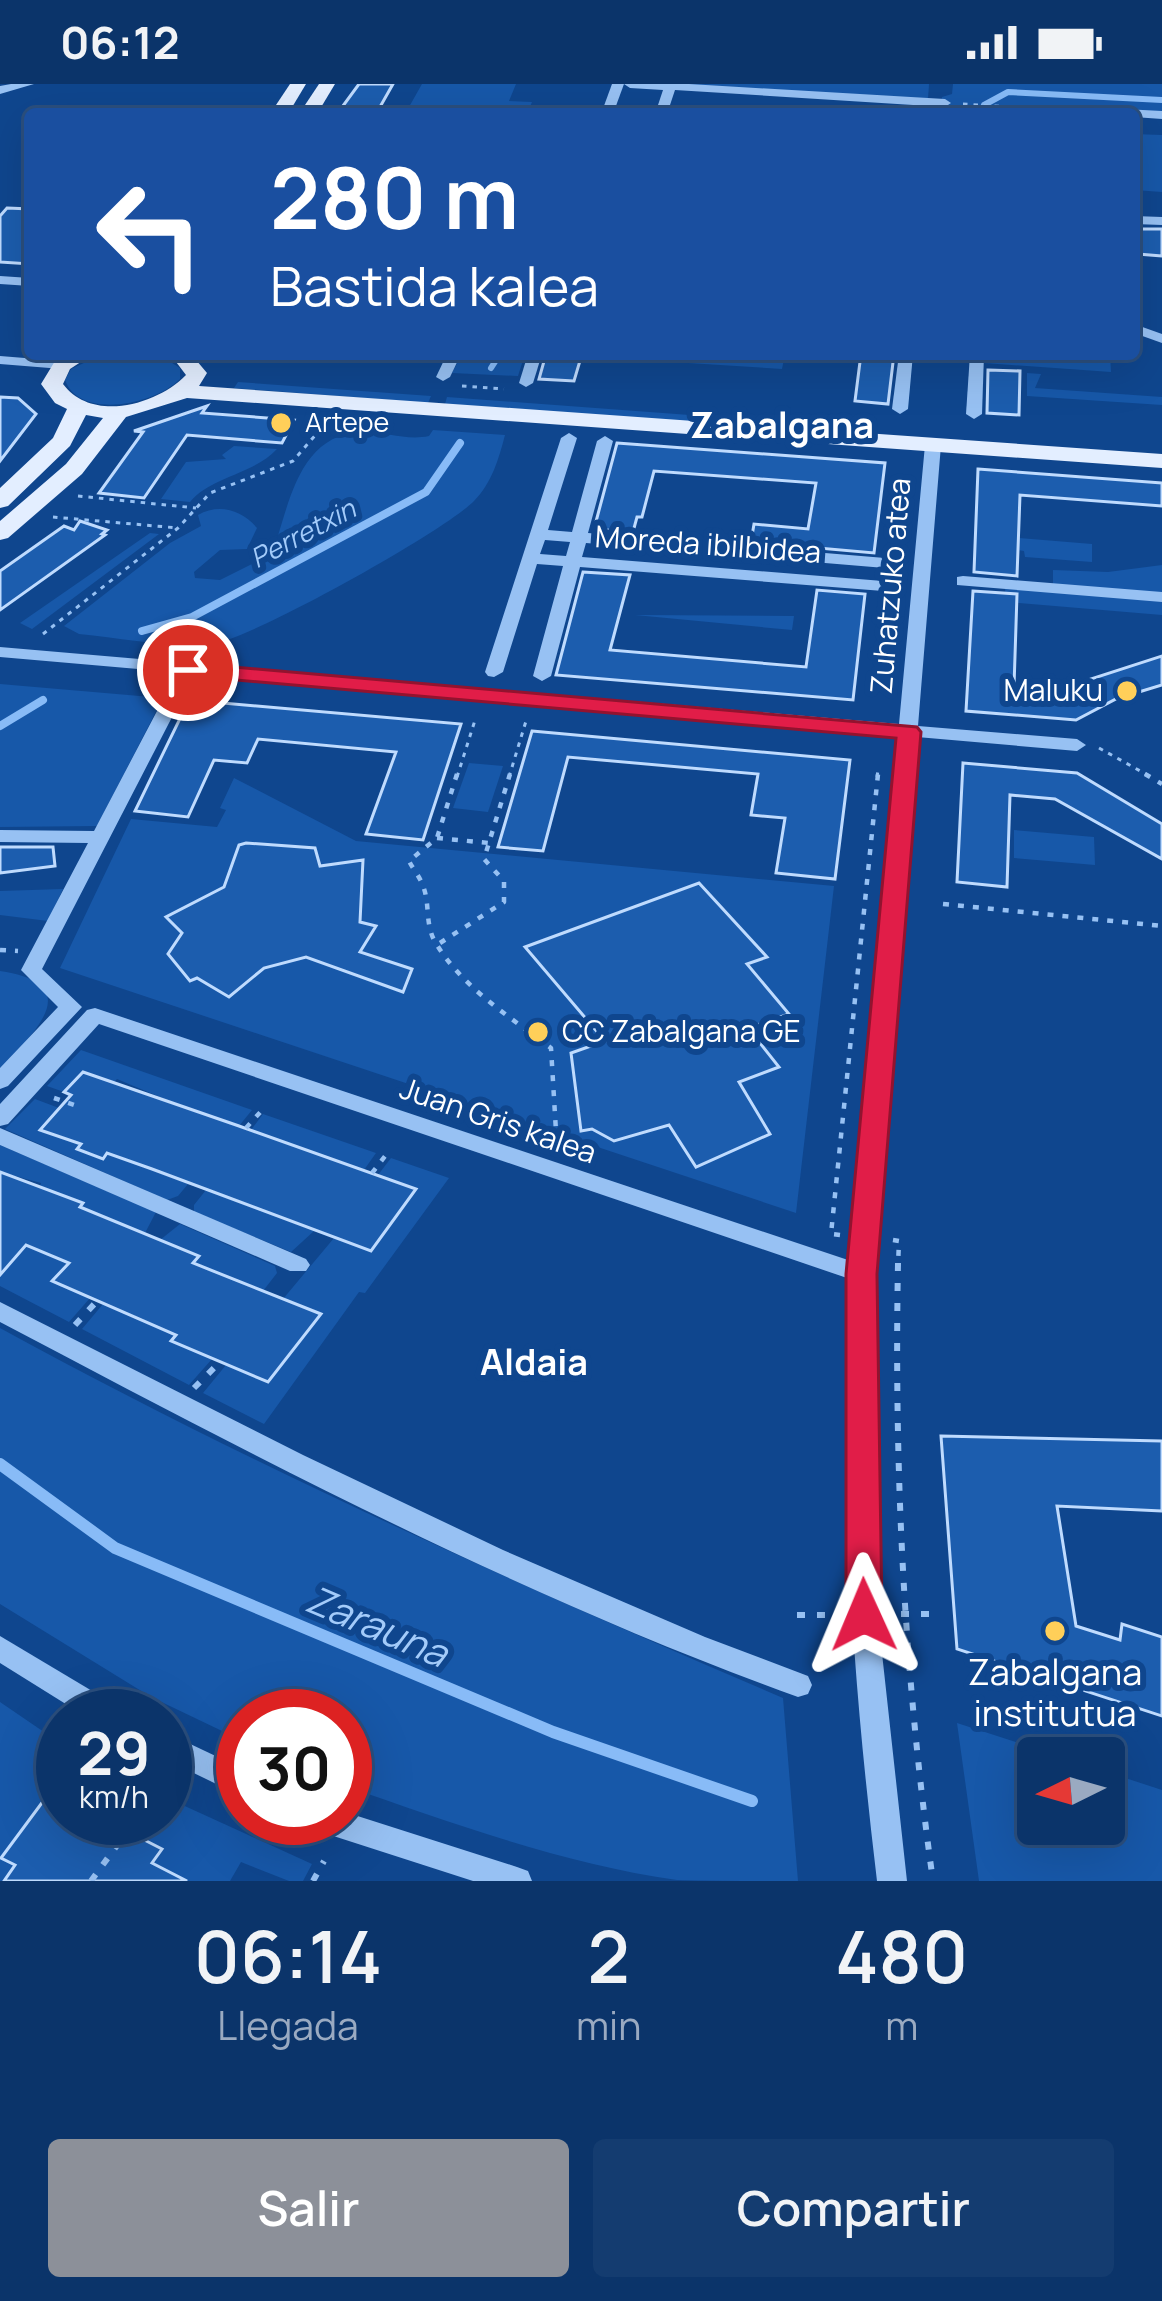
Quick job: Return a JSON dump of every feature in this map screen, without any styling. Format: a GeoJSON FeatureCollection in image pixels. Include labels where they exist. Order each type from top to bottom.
{"type":"FeatureCollection","features":[{"type":"Feature","properties":{"kind":"main road"},"geometry":{"type":"LineString","coordinates":[[71,360],[52,384],[65,401],[120,411],[146,408],[190,382],[443,385],[1162,445]]}},
{"type":"Feature","properties":{"kind":"main road"},"geometry":{"type":"LineString","coordinates":[[182,360],[190,382]]}},
{"type":"Feature","properties":{"kind":"main road"},"geometry":{"type":"LineString","coordinates":[[190,382],[1162,461]]}},
{"type":"Feature","properties":{"kind":"main road"},"geometry":{"type":"LineString","coordinates":[[0,501],[62,442],[80,407]]}},
{"type":"Feature","properties":{"kind":"main road"},"geometry":{"type":"LineString","coordinates":[[0,533],[74,469],[120,411]]}},
{"type":"Feature","properties":{"kind":"street"},"geometry":{"type":"LineString","coordinates":[[0,90],[28,84]]}},
{"type":"Feature","properties":{"kind":"street"},"geometry":{"type":"LineString","coordinates":[[630,84],[938,106],[938,84]]}},
{"type":"Feature","properties":{"kind":"street"},"geometry":{"type":"LineString","coordinates":[[443,385],[452,360]]}},
{"type":"Feature","properties":{"kind":"street"},"geometry":{"type":"LineString","coordinates":[[521,386],[532,360]]}},
{"type":"Feature","properties":{"kind":"street"},"geometry":{"type":"LineString","coordinates":[[900,409],[905,360]]}},
{"type":"Feature","properties":{"kind":"street"},"geometry":{"type":"LineString","coordinates":[[974,414],[977,360]]}},
{"type":"Feature","properties":{"kind":"street"},"geometry":{"type":"LineString","coordinates":[[494,672],[569,438]]}},
{"type":"Feature","properties":{"kind":"street"},"geometry":{"type":"LineString","coordinates":[[542,676],[605,440]]}},
{"type":"Feature","properties":{"kind":"street","name":"Zuhatzuko atea"},"geometry":{"type":"LineString","coordinates":[[892,1881],[864,1615],[862,1274],[933,445]]}},
{"type":"Feature","properties":{"kind":"street","name":"Moreda ibilbidea"},"geometry":{"type":"LineString","coordinates":[[537,534],[885,563]]}},
{"type":"Feature","properties":{"kind":"street","name":"Moreda ibilbidea"},"geometry":{"type":"LineString","coordinates":[[530,558],[883,586]]}},
{"type":"Feature","properties":{"kind":"street"},"geometry":{"type":"LineString","coordinates":[[963,581],[1162,597]]}},
{"type":"Feature","properties":{"kind":"street"},"geometry":{"type":"LineString","coordinates":[[0,652],[1077,745]]}},
{"type":"Feature","properties":{"kind":"street"},"geometry":{"type":"LineString","coordinates":[[0,1081],[71,1007],[31,970],[176,692]]}},
{"type":"Feature","properties":{"kind":"street"},"geometry":{"type":"LineString","coordinates":[[0,836],[101,837]]}},
{"type":"Feature","properties":{"kind":"street","name":"Juan Gris kalea"},"geometry":{"type":"LineString","coordinates":[[0,1118],[95,1016],[862,1274]]}},
{"type":"Feature","properties":{"kind":"street"},"geometry":{"type":"LineString","coordinates":[[0,1136],[298,1265]]}},
{"type":"Feature","properties":{"kind":"street"},"geometry":{"type":"LineString","coordinates":[[0,1311],[273,1454],[689,1645],[799,1685]]}},
{"type":"Feature","properties":{"kind":"street"},"geometry":{"type":"LineString","coordinates":[[0,1648],[66,1689]]}},
{"type":"Feature","properties":{"kind":"street"},"geometry":{"type":"LineString","coordinates":[[372,1834],[518,1881]]}},
{"type":"Feature","properties":{"kind":"path"},"geometry":{"type":"LineString","coordinates":[[938,106],[978,108]]}},
{"type":"Feature","properties":{"kind":"path"},"geometry":{"type":"LineString","coordinates":[[443,385],[521,386]]}},
{"type":"Feature","properties":{"kind":"path"},"geometry":{"type":"LineString","coordinates":[[43,634],[178,528],[209,494],[293,461],[318,431]]}},
{"type":"Feature","properties":{"kind":"path"},"geometry":{"type":"LineString","coordinates":[[78,496],[196,508]]}},
{"type":"Feature","properties":{"kind":"path"},"geometry":{"type":"LineString","coordinates":[[27,512],[178,528]]}},
{"type":"Feature","properties":{"kind":"path"},"geometry":{"type":"LineString","coordinates":[[476,717],[437,838],[409,861],[425,889],[421,908],[454,973],[551,1048],[557,1148]]}},
{"type":"Feature","properties":{"kind":"path"},"geometry":{"type":"LineString","coordinates":[[440,944],[504,902],[504,881],[484,859],[526,721]]}},
{"type":"Feature","properties":{"kind":"path"},"geometry":{"type":"LineString","coordinates":[[1077,745],[1114,753],[1162,784]]}},
{"type":"Feature","properties":{"kind":"path"},"geometry":{"type":"LineString","coordinates":[[437,838],[489,843]]}},
{"type":"Feature","properties":{"kind":"path"},"geometry":{"type":"LineString","coordinates":[[943,904],[1162,926]]}},
{"type":"Feature","properties":{"kind":"path"},"geometry":{"type":"LineString","coordinates":[[246,1128],[264,1108]]}},
{"type":"Feature","properties":{"kind":"path"},"geometry":{"type":"LineString","coordinates":[[372,1173],[389,1151]]}},
{"type":"Feature","properties":{"kind":"path"},"geometry":{"type":"LineString","coordinates":[[59,1342],[97,1301]]}},
{"type":"Feature","properties":{"kind":"path"},"geometry":{"type":"LineString","coordinates":[[178,1405],[220,1362]]}},
{"type":"Feature","properties":{"kind":"path"},"geometry":{"type":"LineString","coordinates":[[91,1881],[117,1845]]}},
{"type":"Feature","properties":{"kind":"path"},"geometry":{"type":"LineString","coordinates":[[313,1881],[324,1861]]}},
{"type":"Feature","properties":{"kind":"shaded area"},"geometry":{"type":"Polygon","coordinates":[[[422,84],[516,84],[509,101],[532,102],[530,108],[408,108],[422,84]]]}},
{"type":"Feature","properties":{"kind":"shaded area"},"geometry":{"type":"Polygon","coordinates":[[[668,84],[929,84],[928,99],[668,84]]]}},
{"type":"Feature","properties":{"kind":"shaded area"},"geometry":{"type":"Polygon","coordinates":[[[953,84],[1162,84],[1162,112],[1043,105],[940,108],[942,97],[952,94],[953,84]]]}},
{"type":"Feature","properties":{"kind":"shaded area"},"geometry":{"type":"Polygon","coordinates":[[[1140,134],[1162,135],[1162,192],[1140,190],[1140,134]]]}},
{"type":"Feature","properties":{"kind":"shaded area"},"geometry":{"type":"Polygon","coordinates":[[[90,360],[167,360],[180,368],[180,379],[137,401],[102,404],[73,393],[65,380],[71,369],[90,360]]]}},
{"type":"Feature","properties":{"kind":"shaded area"},"geometry":{"type":"Polygon","coordinates":[[[459,360],[523,360],[518,376],[452,373],[459,360]]]}},
{"type":"Feature","properties":{"kind":"shaded area"},"geometry":{"type":"Polygon","coordinates":[[[640,360],[784,360],[782,369],[640,360]]]}},
{"type":"Feature","properties":{"kind":"shaded area"},"geometry":{"type":"Polygon","coordinates":[[[1110,360],[1111,372],[984,363],[1110,360]]]}},
{"type":"Feature","properties":{"kind":"shaded area"},"geometry":{"type":"Polygon","coordinates":[[[1027,373],[1041,374],[1035,388],[1162,397],[1162,405],[1027,396],[1027,373]]]}},
{"type":"Feature","properties":{"kind":"shaded area"},"geometry":{"type":"Polygon","coordinates":[[[238,382],[431,396],[428,403],[234,388],[238,382]]]}},
{"type":"Feature","properties":{"kind":"shaded area"},"geometry":{"type":"Polygon","coordinates":[[[447,397],[864,428],[864,435],[445,404],[447,397]]]}},
{"type":"Feature","properties":{"kind":"shaded area"},"geometry":{"type":"Polygon","coordinates":[[[433,430],[505,435],[494,470],[480,494],[456,516],[344,584],[261,626],[208,645],[79,634],[64,626],[170,543],[201,526],[198,515],[206,511],[230,510],[257,528],[247,549],[220,550],[194,572],[195,578],[220,580],[272,554],[299,476],[323,445],[362,432],[420,437],[433,430]]]}},
{"type":"Feature","properties":{"kind":"shaded area"},"geometry":{"type":"Polygon","coordinates":[[[234,446],[277,449],[190,502],[161,499],[186,462],[226,459],[222,455],[234,446]]]}},
{"type":"Feature","properties":{"kind":"shaded area"},"geometry":{"type":"Polygon","coordinates":[[[150,533],[159,534],[32,629],[20,623],[150,533]]]}},
{"type":"Feature","properties":{"kind":"shaded area"},"geometry":{"type":"Polygon","coordinates":[[[1019,538],[1092,544],[1092,562],[1025,557],[1018,550],[1019,538]]]}},
{"type":"Feature","properties":{"kind":"shaded area"},"geometry":{"type":"Polygon","coordinates":[[[1162,565],[1162,593],[1053,584],[1053,570],[1108,572],[1162,565]]]}},
{"type":"Feature","properties":{"kind":"shaded area"},"geometry":{"type":"Polygon","coordinates":[[[1005,588],[1162,601],[1162,615],[1006,602],[1005,588]]]}},
{"type":"Feature","properties":{"kind":"shaded area"},"geometry":{"type":"Polygon","coordinates":[[[635,615],[794,616],[792,630],[635,615]]]}},
{"type":"Feature","properties":{"kind":"shaded area"},"geometry":{"type":"Polygon","coordinates":[[[0,684],[163,698],[97,826],[0,827],[0,684]]]}},
{"type":"Feature","properties":{"kind":"shaded area"},"geometry":{"type":"Polygon","coordinates":[[[469,763],[503,766],[488,812],[453,808],[469,763]]]}},
{"type":"Feature","properties":{"kind":"shaded area","name":"CC Zabalgana GE"},"geometry":{"type":"Polygon","coordinates":[[[234,778],[356,841],[834,886],[796,1213],[60,968],[131,819],[217,827],[234,778]]]}},
{"type":"Feature","properties":{"kind":"shaded area"},"geometry":{"type":"Polygon","coordinates":[[[1014,830],[1094,837],[1095,865],[1014,858],[1014,830]]]}},
{"type":"Feature","properties":{"kind":"shaded area"},"geometry":{"type":"Polygon","coordinates":[[[63,889],[48,921],[0,915],[0,891],[63,889]]]}},
{"type":"Feature","properties":{"kind":"shaded area"},"geometry":{"type":"Polygon","coordinates":[[[0,971],[27,977],[48,998],[38,1026],[0,1070],[0,971]]]}},
{"type":"Feature","properties":{"kind":"shaded area"},"geometry":{"type":"Polygon","coordinates":[[[81,1050],[252,1110],[239,1126],[200,1113],[152,1170],[188,1184],[167,1200],[5,1129],[35,1099],[59,1108],[41,1130],[81,1144],[78,1150],[126,1159],[174,1103],[117,1079],[84,1072],[64,1092],[47,1086],[81,1050]]]}},
{"type":"Feature","properties":{"kind":"shaded area"},"geometry":{"type":"Polygon","coordinates":[[[263,1114],[376,1153],[364,1170],[323,1157],[277,1217],[314,1231],[291,1252],[194,1212],[206,1190],[243,1204],[290,1145],[251,1130],[263,1114]]]}},
{"type":"Feature","properties":{"kind":"shaded area"},"geometry":{"type":"Polygon","coordinates":[[[0,1145],[156,1212],[145,1233],[108,1219],[52,1280],[90,1298],[69,1322],[0,1286],[0,1262],[9,1265],[26,1245],[37,1249],[82,1203],[40,1187],[41,1183],[0,1172],[0,1145]]]}},
{"type":"Feature","properties":{"kind":"shaded area"},"geometry":{"type":"Polygon","coordinates":[[[391,1158],[449,1178],[264,1424],[203,1393],[226,1365],[269,1382],[320,1315],[283,1299],[334,1238],[371,1251],[416,1190],[378,1175],[391,1158]]]}},
{"type":"Feature","properties":{"kind":"shaded area"},"geometry":{"type":"Polygon","coordinates":[[[180,1224],[275,1266],[277,1273],[263,1291],[225,1276],[171,1341],[212,1359],[189,1385],[82,1329],[103,1304],[143,1320],[198,1257],[160,1240],[180,1224]]]}},
{"type":"Feature","properties":{"kind":"shaded area"},"geometry":{"type":"Polygon","coordinates":[[[0,1328],[387,1522],[783,1698],[798,1881],[677,1880],[635,1873],[509,1841],[372,1795],[372,1689],[216,1689],[216,1728],[192,1717],[192,1689],[138,1689],[0,1604],[0,1328]]]}},
{"type":"Feature","properties":{"kind":"shaded area"},"geometry":{"type":"Polygon","coordinates":[[[0,1702],[36,1727],[36,1827],[2,1858],[15,1865],[0,1881],[0,1702]]]}},
{"type":"Feature","properties":{"kind":"shaded area"},"geometry":{"type":"Polygon","coordinates":[[[957,1723],[1017,1742],[1017,1845],[1125,1845],[1125,1778],[1162,1790],[1162,1881],[979,1881],[957,1723]]]}},
{"type":"Feature","properties":{"kind":"shaded area"},"geometry":{"type":"Polygon","coordinates":[[[192,1809],[216,1820],[216,1845],[270,1845],[312,1864],[303,1881],[289,1881],[241,1862],[230,1881],[153,1881],[162,1868],[152,1863],[162,1849],[154,1845],[192,1845],[192,1809]]]}},
{"type":"Feature","properties":{"kind":"building"},"geometry":{"type":"Polygon","coordinates":[[[359,84],[393,84],[379,108],[341,108],[359,84]]]}},
{"type":"Feature","properties":{"kind":"building"},"geometry":{"type":"Polygon","coordinates":[[[7,208],[24,209],[24,264],[0,262],[0,216],[7,208]]]}},
{"type":"Feature","properties":{"kind":"building"},"geometry":{"type":"Polygon","coordinates":[[[1140,229],[1162,229],[1162,256],[1140,254],[1140,229]]]}},
{"type":"Feature","properties":{"kind":"building"},"geometry":{"type":"Polygon","coordinates":[[[544,360],[580,360],[574,381],[539,379],[544,360]]]}},
{"type":"Feature","properties":{"kind":"building"},"geometry":{"type":"Polygon","coordinates":[[[860,360],[893,360],[888,404],[855,401],[860,360]]]}},
{"type":"Feature","properties":{"kind":"building"},"geometry":{"type":"Polygon","coordinates":[[[988,370],[1020,371],[1019,415],[987,413],[988,370]]]}},
{"type":"Feature","properties":{"kind":"building"},"geometry":{"type":"Polygon","coordinates":[[[0,397],[18,398],[36,414],[0,461],[0,397]]]}},
{"type":"Feature","properties":{"kind":"building"},"geometry":{"type":"Polygon","coordinates":[[[207,406],[202,413],[294,420],[282,443],[187,435],[144,498],[99,493],[143,432],[134,431],[207,406]]]}},
{"type":"Feature","properties":{"kind":"building"},"geometry":{"type":"Polygon","coordinates":[[[617,443],[885,463],[874,553],[751,542],[754,524],[808,529],[816,483],[654,471],[642,517],[637,517],[633,532],[594,529],[617,443]]]}},
{"type":"Feature","properties":{"kind":"building"},"geometry":{"type":"Polygon","coordinates":[[[978,469],[1162,483],[1162,506],[1020,495],[1017,576],[974,572],[978,469]]]}},
{"type":"Feature","properties":{"kind":"building"},"geometry":{"type":"Polygon","coordinates":[[[80,521],[107,530],[105,535],[0,610],[0,571],[64,526],[74,530],[80,521]]]}},
{"type":"Feature","properties":{"kind":"building"},"geometry":{"type":"Polygon","coordinates":[[[583,572],[630,575],[610,650],[806,667],[817,590],[865,594],[853,700],[556,675],[583,572]]]}},
{"type":"Feature","properties":{"kind":"building"},"geometry":{"type":"Polygon","coordinates":[[[973,591],[1017,594],[1014,687],[1054,691],[1162,656],[1162,685],[1116,699],[1076,720],[966,711],[973,591]]]}},
{"type":"Feature","properties":{"kind":"building"},"geometry":{"type":"Polygon","coordinates":[[[189,700],[461,724],[423,840],[366,834],[396,752],[258,739],[247,763],[214,760],[188,817],[135,811],[189,700]]]}},
{"type":"Feature","properties":{"kind":"building"},"geometry":{"type":"Polygon","coordinates":[[[532,731],[850,760],[835,879],[776,873],[785,818],[751,815],[758,774],[568,757],[543,851],[498,847],[532,731]]]}},
{"type":"Feature","properties":{"kind":"building"},"geometry":{"type":"Polygon","coordinates":[[[963,763],[1077,773],[1162,824],[1162,859],[1055,799],[1010,795],[1007,887],[957,882],[963,763]]]}},
{"type":"Feature","properties":{"kind":"building"},"geometry":{"type":"Polygon","coordinates":[[[239,845],[315,848],[320,866],[363,860],[360,922],[376,926],[360,952],[412,969],[403,992],[306,957],[264,968],[229,997],[197,978],[190,981],[168,954],[182,933],[166,917],[224,887],[239,845]]]}},
{"type":"Feature","properties":{"kind":"building"},"geometry":{"type":"Polygon","coordinates":[[[0,847],[53,847],[55,866],[0,873],[0,847]]]}},
{"type":"Feature","properties":{"kind":"building"},"geometry":{"type":"Polygon","coordinates":[[[699,883],[767,957],[747,964],[789,1014],[748,1028],[779,1067],[739,1082],[770,1134],[696,1167],[669,1125],[614,1141],[592,1129],[581,1131],[571,1053],[605,1041],[525,947],[699,883]]]}},
{"type":"Feature","properties":{"kind":"building"},"geometry":{"type":"Polygon","coordinates":[[[83,1072],[416,1189],[371,1251],[107,1153],[103,1159],[77,1149],[81,1144],[40,1130],[71,1095],[64,1092],[83,1072]]]}},
{"type":"Feature","properties":{"kind":"building"},"geometry":{"type":"Polygon","coordinates":[[[0,1172],[83,1203],[80,1207],[199,1256],[193,1263],[321,1314],[268,1382],[171,1341],[176,1335],[52,1281],[69,1263],[26,1245],[0,1275],[0,1172]]]}},
{"type":"Feature","properties":{"kind":"building"},"geometry":{"type":"Polygon","coordinates":[[[941,1436],[1162,1441],[1162,1511],[1057,1506],[1076,1626],[1120,1640],[1122,1624],[1162,1637],[1162,1716],[957,1649],[941,1436]]]}},
{"type":"Feature","properties":{"kind":"building"},"geometry":{"type":"Polygon","coordinates":[[[36,1811],[36,1845],[154,1845],[162,1849],[152,1863],[187,1881],[4,1881],[15,1865],[1,1858],[36,1811]]]}},
{"type":"Feature","properties":{"kind":"waterway","name":"Perretxin"},"geometry":{"type":"LineString","coordinates":[[983,108],[1008,92],[1162,100]]}},
{"type":"Feature","properties":{"kind":"waterway","name":"Perretxin"},"geometry":{"type":"LineString","coordinates":[[491,368],[496,360]]}},
{"type":"Feature","properties":{"kind":"waterway","name":"Perretxin"},"geometry":{"type":"LineString","coordinates":[[142,631],[192,617],[426,492],[460,443]]}},
{"type":"Feature","properties":{"kind":"waterway","name":"Perretxin"},"geometry":{"type":"LineString","coordinates":[[0,726],[43,700]]}},
{"type":"Feature","properties":{"kind":"waterway","name":"Zarauna"},"geometry":{"type":"LineString","coordinates":[[0,1464],[115,1548],[553,1732],[752,1801]]}},
{"type":"Feature","properties":{"kind":"place","name":"Artepe"},"geometry":{"type":"Point","coordinates":[281,423]}},
{"type":"Feature","properties":{"kind":"place","name":"Maluku"},"geometry":{"type":"Point","coordinates":[1127,691]}},
{"type":"Feature","properties":{"kind":"place","name":"CC Zabalgana GE"},"geometry":{"type":"Point","coordinates":[538,1032]}},
{"type":"Feature","properties":{"kind":"place","name":"Zabalgana institutua"},"geometry":{"type":"Point","coordinates":[1055,1631]}},
{"type":"Feature","properties":{"kind":"district","name":"Zabalgana"},"geometry":{"type":"Point","coordinates":[782,425]}},
{"type":"Feature","properties":{"kind":"district","name":"Aldaia"},"geometry":{"type":"Point","coordinates":[534,1362]}},
{"type":"Feature","properties":{"kind":"route"},"geometry":{"type":"LineString","coordinates":[[188,670],[909,732],[862,1274],[864,1615]]}}]}
